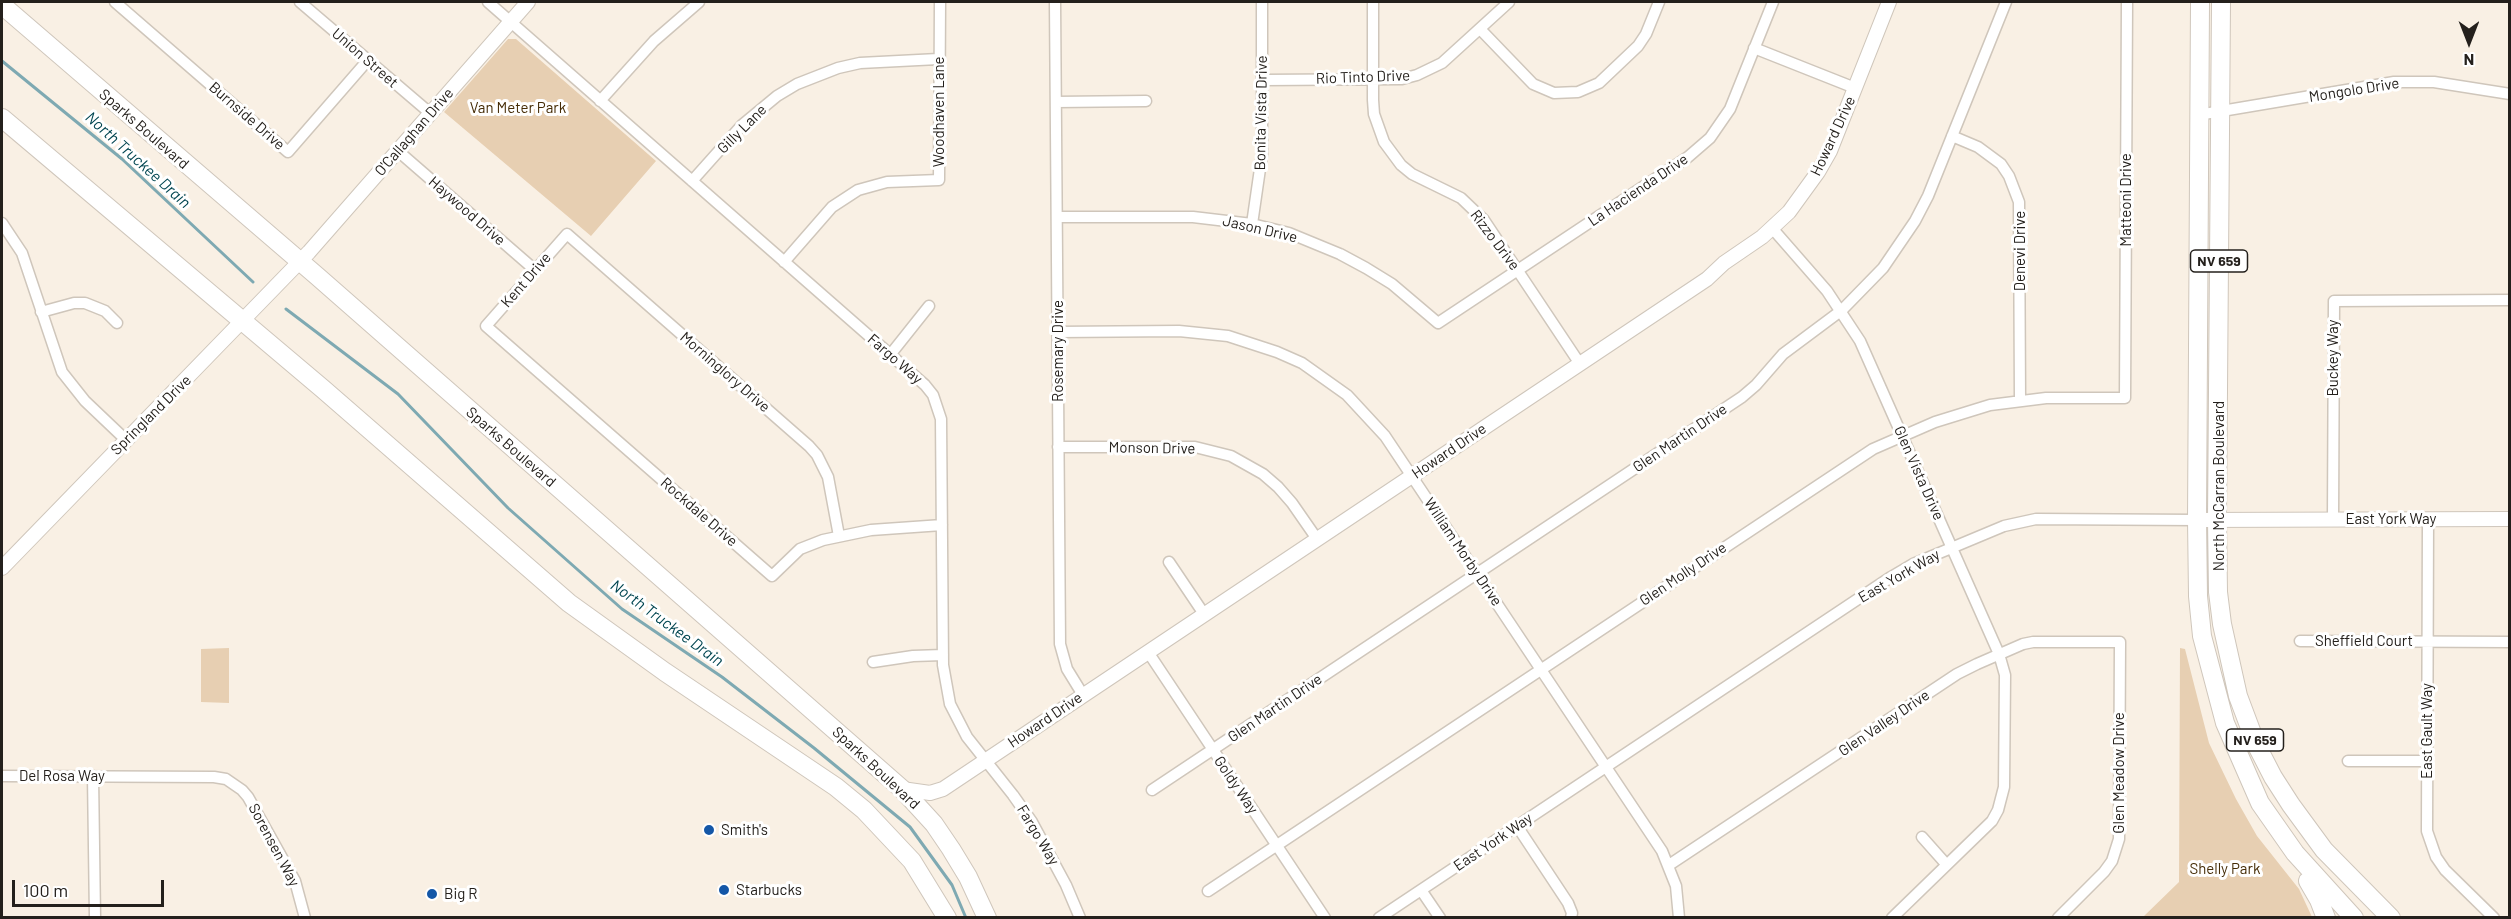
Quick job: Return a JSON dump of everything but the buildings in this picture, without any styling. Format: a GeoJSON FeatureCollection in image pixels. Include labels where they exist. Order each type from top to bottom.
{"type":"FeatureCollection","features":[{"type":"Feature","properties":{"kind":"main road","name":"North McCarran Boulevard"},"geometry":{"type":"LineString","coordinates":[[2200,2],[2197,520],[2198,596],[2202,636],[2225,723],[2245,771],[2276,828],[2332,896],[2354,918]]}},
{"type":"Feature","properties":{"kind":"main road","name":"North McCarran Boulevard"},"geometry":{"type":"LineString","coordinates":[[2221,2],[2217,520],[2218,592],[2222,624],[2238,696],[2256,744],[2291,806],[2324,850],[2391,918]]}},
{"type":"Feature","properties":{"kind":"main road","name":"Sparks Boulevard"},"geometry":{"type":"LineString","coordinates":[[2,5],[300,262],[902,789],[934,824],[951,849],[987,918]]}},
{"type":"Feature","properties":{"kind":"main road"},"geometry":{"type":"LineString","coordinates":[[2,118],[243,321],[569,603],[665,672],[836,787],[864,810],[912,861],[947,918]]}},
{"type":"Feature","properties":{"kind":"main road"},"geometry":{"type":"LineString","coordinates":[[2276,828],[2297,868],[2312,887],[2326,918]]}},
{"type":"Feature","properties":{"kind":"street","name":"Burnside Drive"},"geometry":{"type":"LineString","coordinates":[[116,2],[288,152],[368,60]]}},
{"type":"Feature","properties":{"kind":"street","name":"Union Street"},"geometry":{"type":"LineString","coordinates":[[300,2],[430,113]]}},
{"type":"Feature","properties":{"kind":"street","name":"Fargo Way"},"geometry":{"type":"LineString","coordinates":[[488,2],[925,385],[939,407],[941,419],[943,655],[945,686],[950,704],[967,737],[1032,822],[1058,868],[1080,918]]}},
{"type":"Feature","properties":{"kind":"street","name":"O'Callaghan Drive"},"geometry":{"type":"LineString","coordinates":[[300,262],[528,2]]}},
{"type":"Feature","properties":{"kind":"street"},"geometry":{"type":"LineString","coordinates":[[600,101],[654,41],[699,2]]}},
{"type":"Feature","properties":{"kind":"street","name":"Woodhaven Lane"},"geometry":{"type":"LineString","coordinates":[[784,261],[832,207],[858,190],[887,182],[939,180],[940,2]]}},
{"type":"Feature","properties":{"kind":"street","name":"Rosemary Drive"},"geometry":{"type":"LineString","coordinates":[[1055,2],[1060,644],[1067,669],[1083,694]]}},
{"type":"Feature","properties":{"kind":"street","name":"Bonita Vista Drive"},"geometry":{"type":"LineString","coordinates":[[1252,224],[1262,155],[1262,2]]}},
{"type":"Feature","properties":{"kind":"street","name":"Rizzo Drive"},"geometry":{"type":"LineString","coordinates":[[1373,2],[1374,114],[1381,135],[1391,153],[1412,174],[1447,191],[1474,208],[1485,220],[1581,364]]}},
{"type":"Feature","properties":{"kind":"street","name":"Rio Tinto Drive"},"geometry":{"type":"LineString","coordinates":[[1263,80],[1402,79],[1430,70],[1442,63],[1509,2]]}},
{"type":"Feature","properties":{"kind":"street"},"geometry":{"type":"LineString","coordinates":[[1480,29],[1533,84],[1554,93],[1578,92],[1599,82],[1638,45],[1646,34],[1659,2]]}},
{"type":"Feature","properties":{"kind":"street","name":"La Hacienda Drive"},"geometry":{"type":"LineString","coordinates":[[1438,323],[1697,150],[1710,138],[1730,109],[1773,2]]}},
{"type":"Feature","properties":{"kind":"street","name":"Howard Drive"},"geometry":{"type":"LineString","coordinates":[[902,789],[930,793],[943,789],[1707,279],[1724,263],[1772,228],[1799,199],[1818,172],[1889,2]]}},
{"type":"Feature","properties":{"kind":"street","name":"Glen Martin Drive"},"geometry":{"type":"LineString","coordinates":[[1152,790],[1742,397],[1756,385],[1783,354],[1842,310],[1869,284],[1900,246],[1928,196],[2006,2]]}},
{"type":"Feature","properties":{"kind":"street","name":"Matteoni Drive"},"geometry":{"type":"LineString","coordinates":[[2125,398],[2127,2]]}},
{"type":"Feature","properties":{"kind":"street"},"geometry":{"type":"LineString","coordinates":[[1754,48],[1855,88]]}},
{"type":"Feature","properties":{"kind":"street","name":"Gilly Lane"},"geometry":{"type":"LineString","coordinates":[[692,181],[750,117],[797,84],[838,68],[860,63],[938,59]]}},
{"type":"Feature","properties":{"kind":"street","name":"Mongolo Drive"},"geometry":{"type":"LineString","coordinates":[[2198,115],[2404,81],[2434,82],[2510,94]]}},
{"type":"Feature","properties":{"kind":"street"},"geometry":{"type":"LineString","coordinates":[[1056,102],[1146,102]]}},
{"type":"Feature","properties":{"kind":"street","name":"Denevi Drive"},"geometry":{"type":"LineString","coordinates":[[1952,136],[1978,147],[2001,165],[2009,176],[2019,202],[2020,400]]}},
{"type":"Feature","properties":{"kind":"street","name":"Haywood Drive"},"geometry":{"type":"LineString","coordinates":[[398,151],[535,270]]}},
{"type":"Feature","properties":{"kind":"street","name":"Jason Drive"},"geometry":{"type":"LineString","coordinates":[[1057,217],[1193,217],[1252,224],[1289,233],[1340,254],[1392,284],[1438,323]]}},
{"type":"Feature","properties":{"kind":"street"},"geometry":{"type":"LineString","coordinates":[[2,223],[19,247],[58,363],[85,401],[126,440]]}},
{"type":"Feature","properties":{"kind":"street","name":"Glen Vista Drive"},"geometry":{"type":"LineString","coordinates":[[1772,228],[1842,310],[1860,341],[1999,654],[2005,675],[2003,799],[1992,821],[1892,918]]}},
{"type":"Feature","properties":{"kind":"street","name":"Kent Drive"},"geometry":{"type":"LineString","coordinates":[[486,326],[567,234]]}},
{"type":"Feature","properties":{"kind":"street","name":"Morninglory Drive"},"geometry":{"type":"LineString","coordinates":[[567,234],[818,455],[828,477],[839,536]]}},
{"type":"Feature","properties":{"kind":"street","name":"Springland Drive"},"geometry":{"type":"LineString","coordinates":[[2,568],[300,262]]}},
{"type":"Feature","properties":{"kind":"street","name":"Buckey Way"},"geometry":{"type":"LineString","coordinates":[[2333,519],[2334,301],[2510,300]]}},
{"type":"Feature","properties":{"kind":"street"},"geometry":{"type":"LineString","coordinates":[[41,312],[74,303],[85,303],[105,311],[117,323]]}},
{"type":"Feature","properties":{"kind":"street"},"geometry":{"type":"LineString","coordinates":[[890,354],[929,306]]}},
{"type":"Feature","properties":{"kind":"street","name":"Rockdale Drive"},"geometry":{"type":"LineString","coordinates":[[486,326],[772,576],[801,549],[812,543],[839,536],[902,526],[942,525]]}},
{"type":"Feature","properties":{"kind":"street","name":"William Morby Drive"},"geometry":{"type":"LineString","coordinates":[[1058,332],[1204,333],[1237,339],[1277,351],[1324,377],[1347,395],[1383,433],[1606,767],[1669,866],[1676,886],[1679,918]]}},
{"type":"Feature","properties":{"kind":"street","name":"Glen Molly Drive"},"geometry":{"type":"LineString","coordinates":[[1208,891],[1859,457],[1902,435],[1961,412],[2020,400],[2125,398]]}},
{"type":"Feature","properties":{"kind":"street","name":"Monson Drive"},"geometry":{"type":"LineString","coordinates":[[1058,447],[1195,447],[1231,456],[1263,474],[1278,487],[1317,539]]}},
{"type":"Feature","properties":{"kind":"street","name":"East York Way"},"geometry":{"type":"LineString","coordinates":[[1379,918],[1890,577],[1952,547],[2004,526],[2036,519],[2510,519]]}},
{"type":"Feature","properties":{"kind":"street","name":"East Gault Way"},"geometry":{"type":"LineString","coordinates":[[2428,519],[2427,822],[2430,844],[2445,870],[2494,918]]}},
{"type":"Feature","properties":{"kind":"street"},"geometry":{"type":"LineString","coordinates":[[1169,562],[1204,614]]}},
{"type":"Feature","properties":{"kind":"street","name":"Sheffield Court"},"geometry":{"type":"LineString","coordinates":[[2300,641],[2510,642]]}},
{"type":"Feature","properties":{"kind":"street","name":"Glen Valley Drive"},"geometry":{"type":"LineString","coordinates":[[1669,866],[1957,674],[1999,654],[2033,642],[2120,642]]}},
{"type":"Feature","properties":{"kind":"street","name":"Glen Meadow Drive"},"geometry":{"type":"LineString","coordinates":[[2058,918],[2112,861],[2119,839],[2120,642]]}},
{"type":"Feature","properties":{"kind":"street","name":"Goldy Way"},"geometry":{"type":"LineString","coordinates":[[1148,652],[1325,918]]}},
{"type":"Feature","properties":{"kind":"street"},"geometry":{"type":"LineString","coordinates":[[873,662],[913,656],[943,655]]}},
{"type":"Feature","properties":{"kind":"street"},"geometry":{"type":"LineString","coordinates":[[2348,760],[2427,761]]}},
{"type":"Feature","properties":{"kind":"street","name":"Del Rosa Way"},"geometry":{"type":"LineString","coordinates":[[2,776],[122,776]]}},
{"type":"Feature","properties":{"kind":"street"},"geometry":{"type":"LineString","coordinates":[[93,776],[95,918]]}},
{"type":"Feature","properties":{"kind":"street","name":"Sorensen Way"},"geometry":{"type":"LineString","coordinates":[[122,776],[214,777],[234,783],[248,797],[295,880],[305,918]]}},
{"type":"Feature","properties":{"kind":"street"},"geometry":{"type":"LineString","coordinates":[[1517,826],[1568,903],[1572,913],[1570,918]]}},
{"type":"Feature","properties":{"kind":"street"},"geometry":{"type":"LineString","coordinates":[[1922,837],[1946,864]]}},
{"type":"Feature","properties":{"kind":"street"},"geometry":{"type":"LineString","coordinates":[[1421,890],[1440,918]]}},
{"type":"Feature","properties":{"kind":"green space","name":"Van Meter Park"},"geometry":{"type":"Polygon","coordinates":[[[508,39],[516,39],[656,161],[591,236],[444,112],[508,39]]]}},
{"type":"Feature","properties":{"kind":"green space"},"geometry":{"type":"Polygon","coordinates":[[[229,648],[229,703],[201,702],[201,649],[229,648]]]}},
{"type":"Feature","properties":{"kind":"green space","name":"Shelly Park"},"geometry":{"type":"Polygon","coordinates":[[[2180,648],[2185,649],[2209,743],[2236,799],[2257,836],[2299,889],[2312,917],[2143,917],[2179,882],[2180,648]]]}},
{"type":"Feature","properties":{"kind":"waterway","name":"North Truckee Drain"},"geometry":{"type":"LineString","coordinates":[[2,61],[122,159],[253,282]]}},
{"type":"Feature","properties":{"kind":"waterway","name":"North Truckee Drain"},"geometry":{"type":"LineString","coordinates":[[286,309],[398,394],[508,508],[622,609],[722,677],[814,748],[910,827],[952,885],[966,918]]}},
{"type":"Feature","properties":{"kind":"place","name":"Smith's"},"geometry":{"type":"Point","coordinates":[709,830]}},
{"type":"Feature","properties":{"kind":"place","name":"Starbucks"},"geometry":{"type":"Point","coordinates":[724,890]}},
{"type":"Feature","properties":{"kind":"place","name":"Big R"},"geometry":{"type":"Point","coordinates":[432,894]}}]}
